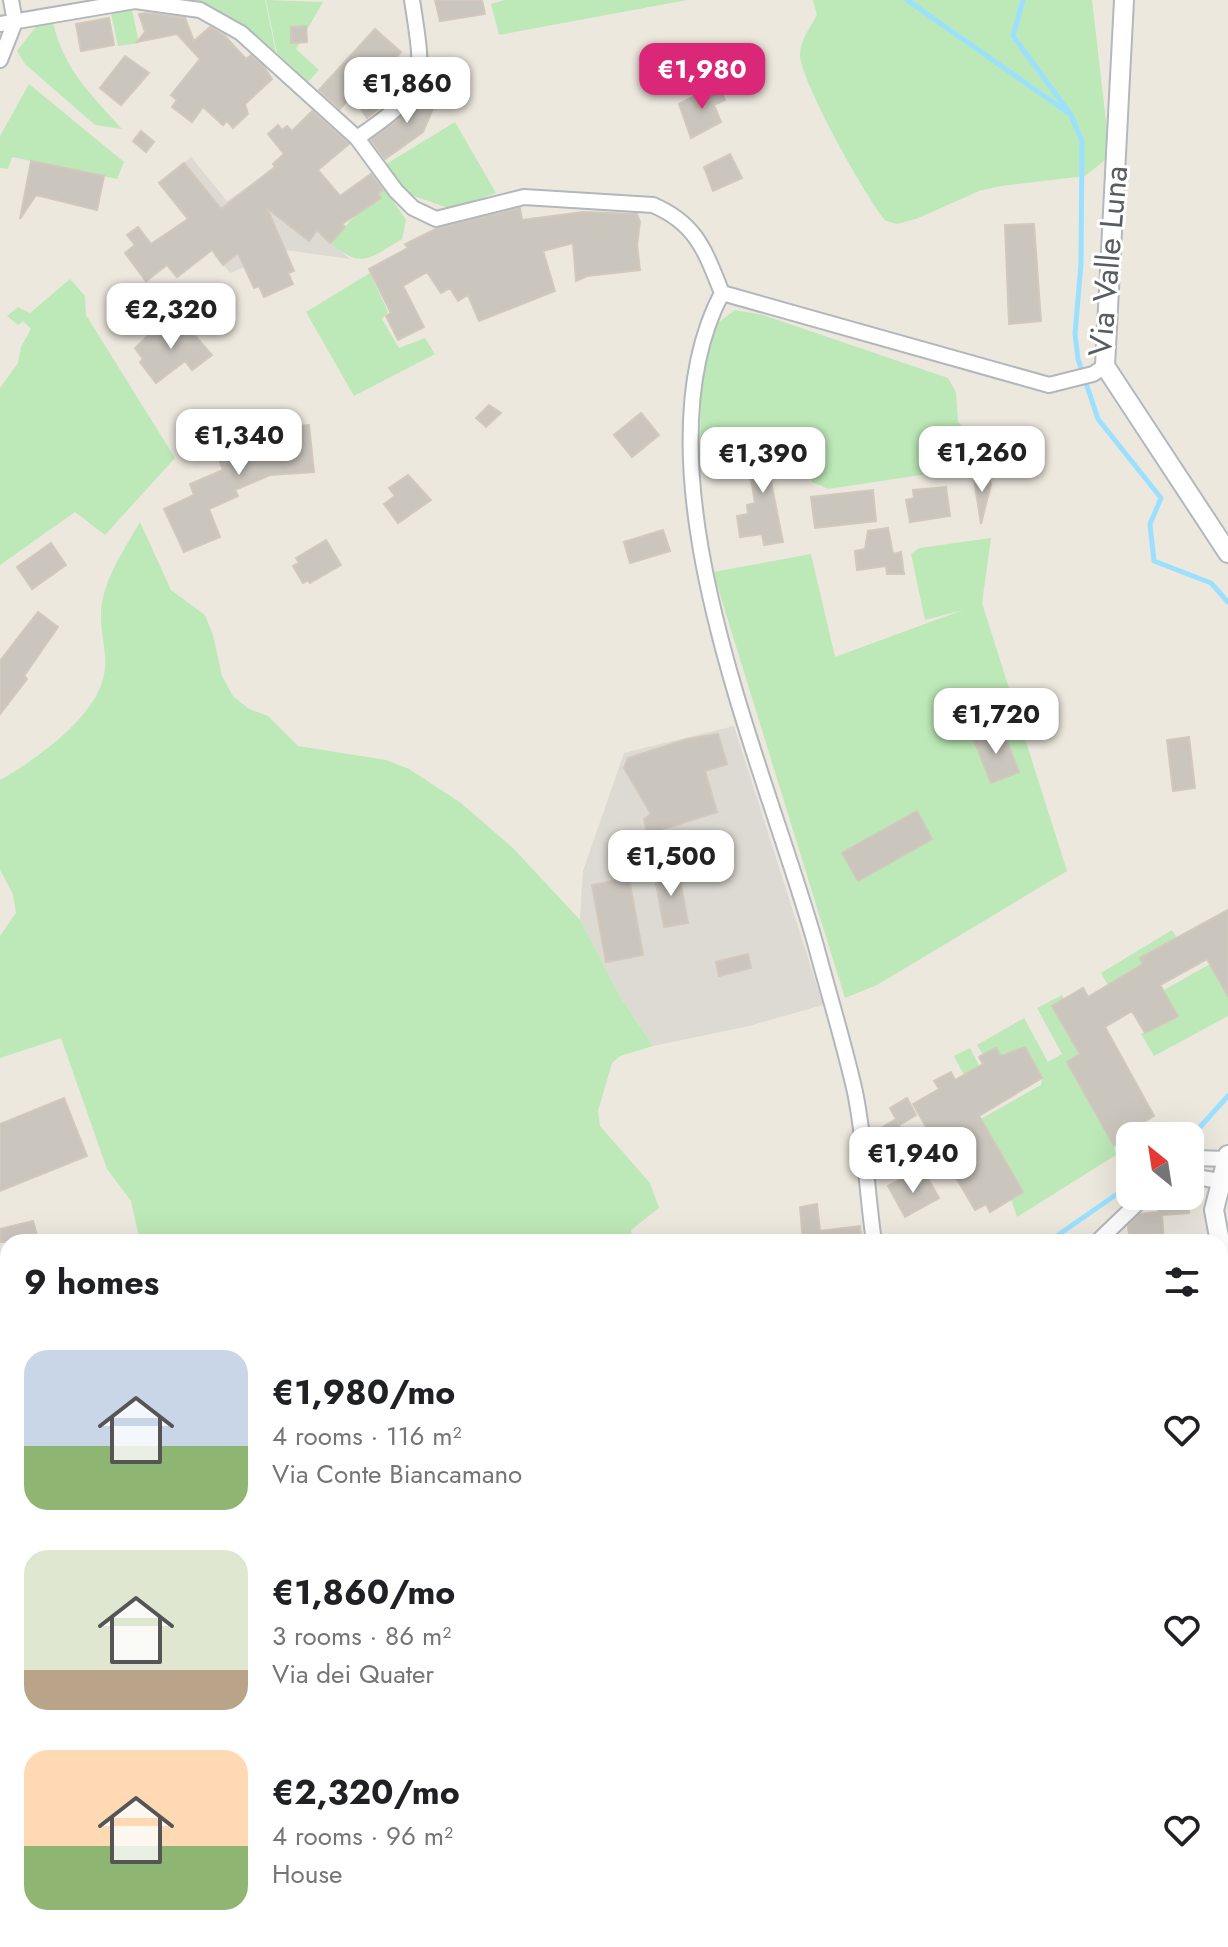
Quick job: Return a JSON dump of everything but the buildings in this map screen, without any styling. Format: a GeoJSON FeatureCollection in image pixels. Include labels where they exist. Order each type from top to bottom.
{"type":"FeatureCollection","features":[{"type":"Feature","properties":{"kind":"street"},"geometry":{"type":"LineString","coordinates":[[0,60],[11,0]]}},
{"type":"Feature","properties":{"kind":"street"},"geometry":{"type":"LineString","coordinates":[[357,138],[401,106],[420,77],[421,60],[412,0]]}},
{"type":"Feature","properties":{"kind":"street","name":"Via Valle Luna"},"geometry":{"type":"LineString","coordinates":[[722,293],[1049,385],[1068,382],[1099,370],[1124,0]]}},
{"type":"Feature","properties":{"kind":"street"},"geometry":{"type":"LineString","coordinates":[[7,23],[135,1],[200,10],[241,33],[357,138],[396,191],[413,208],[436,219],[524,197],[653,205],[671,213],[694,232],[722,293],[707,322],[690,393],[690,462],[706,573],[722,648],[815,944],[855,1094],[873,1234]]}},
{"type":"Feature","properties":{"kind":"street"},"geometry":{"type":"LineString","coordinates":[[1099,370],[1228,553]]}},
{"type":"Feature","properties":{"kind":"street"},"geometry":{"type":"LineString","coordinates":[[1204,1158],[1227,1157],[1214,1210],[1218,1234]]}},
{"type":"Feature","properties":{"kind":"street"},"geometry":{"type":"LineString","coordinates":[[1204,1178],[1220,1181]]}},
{"type":"Feature","properties":{"kind":"street"},"geometry":{"type":"LineString","coordinates":[[1105,1234],[1130,1210]]}},
{"type":"Feature","properties":{"kind":"shaded area"},"geometry":{"type":"Polygon","coordinates":[[[191,157],[227,201],[270,171],[296,209],[333,216],[345,227],[331,243],[350,259],[285,250],[230,273],[159,183],[191,157]]]}},
{"type":"Feature","properties":{"kind":"shaded area"},"geometry":{"type":"Polygon","coordinates":[[[734,726],[823,1005],[749,1026],[653,1046],[621,998],[580,920],[583,871],[624,753],[734,726]]]}},
{"type":"Feature","properties":{"kind":"green space"},"geometry":{"type":"Polygon","coordinates":[[[180,0],[265,0],[276,53],[203,5],[180,0]]]}},
{"type":"Feature","properties":{"kind":"green space"},"geometry":{"type":"Polygon","coordinates":[[[266,0],[323,2],[296,49],[319,70],[308,82],[277,53],[266,0]]]}},
{"type":"Feature","properties":{"kind":"green space"},"geometry":{"type":"Polygon","coordinates":[[[504,0],[687,0],[499,35],[491,4],[504,0]]]}},
{"type":"Feature","properties":{"kind":"green space"},"geometry":{"type":"Polygon","coordinates":[[[813,0],[1092,0],[1110,156],[1085,176],[1001,186],[979,191],[916,219],[897,224],[886,221],[836,140],[803,68],[800,55],[802,44],[817,15],[813,0]]]}},
{"type":"Feature","properties":{"kind":"green space"},"geometry":{"type":"Polygon","coordinates":[[[132,10],[139,43],[118,46],[111,13],[132,10]]]}},
{"type":"Feature","properties":{"kind":"green space"},"geometry":{"type":"Polygon","coordinates":[[[53,23],[72,68],[122,129],[95,125],[25,64],[17,51],[37,25],[53,23]]]}},
{"type":"Feature","properties":{"kind":"green space"},"geometry":{"type":"Polygon","coordinates":[[[29,84],[124,162],[117,179],[12,157],[8,169],[0,168],[0,136],[29,84]]]}},
{"type":"Feature","properties":{"kind":"green space"},"geometry":{"type":"Polygon","coordinates":[[[455,122],[496,193],[451,209],[405,193],[383,166],[455,122]]]}},
{"type":"Feature","properties":{"kind":"green space"},"geometry":{"type":"Polygon","coordinates":[[[385,189],[406,220],[402,239],[373,256],[359,259],[330,243],[355,216],[380,198],[378,194],[385,189]]]}},
{"type":"Feature","properties":{"kind":"green space"},"geometry":{"type":"Polygon","coordinates":[[[370,273],[388,312],[382,319],[399,348],[425,338],[435,354],[354,396],[306,312],[370,273]]]}},
{"type":"Feature","properties":{"kind":"green space"},"geometry":{"type":"Polygon","coordinates":[[[70,279],[85,296],[86,315],[175,458],[105,535],[75,512],[0,565],[0,388],[18,363],[21,347],[31,329],[23,321],[18,325],[7,316],[18,307],[30,313],[70,279]]]}},
{"type":"Feature","properties":{"kind":"green space"},"geometry":{"type":"Polygon","coordinates":[[[735,310],[763,315],[948,378],[956,392],[958,422],[1001,463],[828,489],[812,482],[798,436],[700,456],[701,386],[711,328],[735,310]]]}},
{"type":"Feature","properties":{"kind":"green space"},"geometry":{"type":"Polygon","coordinates":[[[140,522],[171,590],[205,615],[222,676],[233,696],[249,709],[268,716],[298,746],[386,760],[409,769],[461,803],[513,848],[580,920],[621,998],[653,1046],[620,1056],[612,1063],[598,1111],[600,1126],[650,1183],[659,1208],[631,1230],[632,1234],[138,1234],[131,1201],[107,1169],[61,1038],[0,1058],[0,936],[16,913],[13,894],[0,870],[0,780],[29,762],[75,724],[97,694],[105,664],[102,605],[114,568],[140,522]]]}},
{"type":"Feature","properties":{"kind":"green space"},"geometry":{"type":"Polygon","coordinates":[[[991,538],[982,603],[1067,871],[877,985],[845,998],[713,572],[811,554],[835,657],[963,610],[925,620],[911,554],[919,548],[991,538]]]}},
{"type":"Feature","properties":{"kind":"green space"},"geometry":{"type":"Polygon","coordinates":[[[1172,930],[1177,938],[1140,958],[1143,964],[1108,985],[1101,973],[1172,930]]]}},
{"type":"Feature","properties":{"kind":"green space"},"geometry":{"type":"Polygon","coordinates":[[[1210,964],[1221,984],[1228,981],[1228,1016],[1154,1056],[1141,1034],[1177,1015],[1164,990],[1210,964]]]}},
{"type":"Feature","properties":{"kind":"green space"},"geometry":{"type":"Polygon","coordinates":[[[1062,995],[1064,999],[1052,1006],[1080,1054],[1067,1062],[1114,1146],[1116,1155],[1017,1217],[1011,1199],[1023,1192],[990,1135],[985,1133],[944,1157],[936,1151],[924,1151],[1041,1085],[1042,1078],[1025,1047],[1001,1056],[996,1048],[983,1055],[977,1045],[1024,1018],[1048,1062],[1062,1054],[1037,1008],[1062,995]]]}},
{"type":"Feature","properties":{"kind":"green space"},"geometry":{"type":"Polygon","coordinates":[[[970,1048],[980,1067],[964,1075],[954,1056],[970,1048]]]}},
{"type":"Feature","properties":{"kind":"waterway"},"geometry":{"type":"LineString","coordinates":[[907,0],[1067,112]]}},
{"type":"Feature","properties":{"kind":"waterway"},"geometry":{"type":"LineString","coordinates":[[1023,0],[1013,36],[1071,115],[1082,141],[1081,264],[1075,334],[1078,359],[1098,419],[1161,498],[1150,524],[1154,561],[1211,583],[1228,602]]}},
{"type":"Feature","properties":{"kind":"waterway"},"geometry":{"type":"LineString","coordinates":[[1204,1123],[1228,1096]]}},
{"type":"Feature","properties":{"kind":"waterway"},"geometry":{"type":"LineString","coordinates":[[1060,1234],[1116,1195]]}}]}
